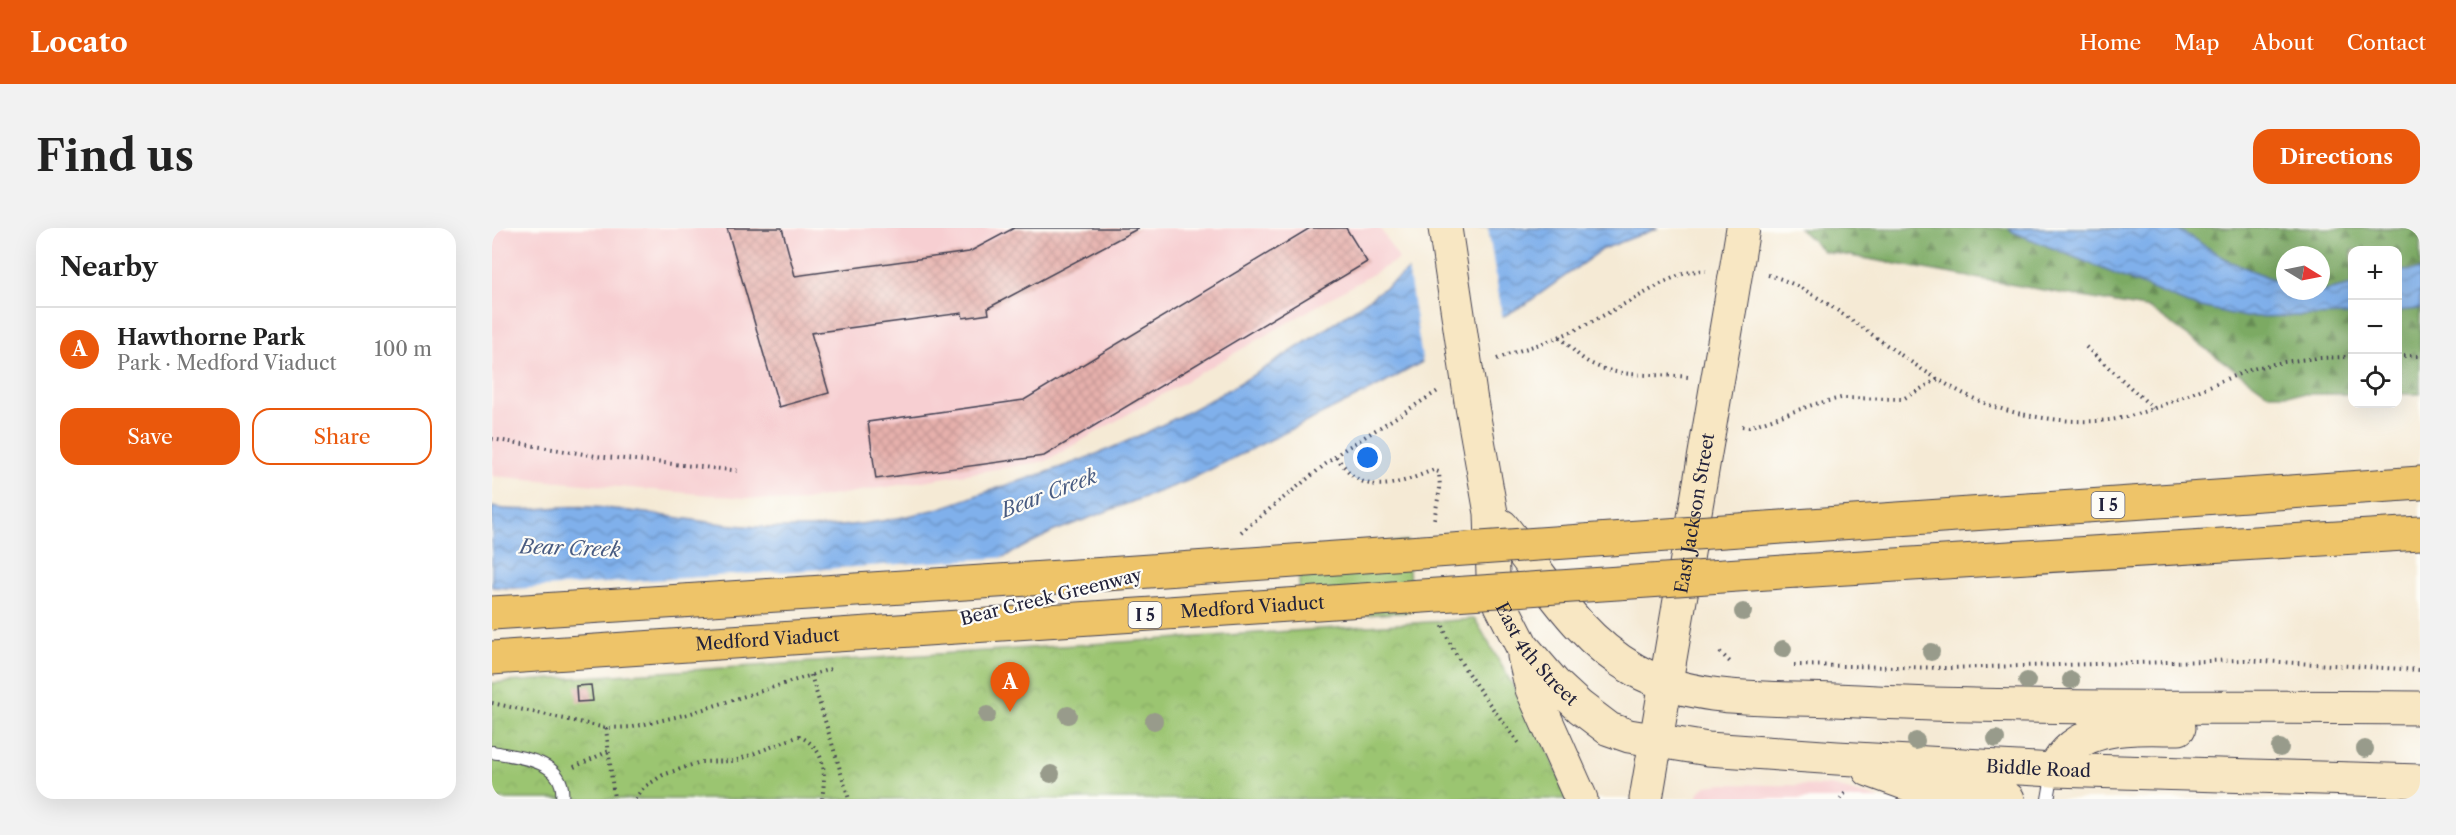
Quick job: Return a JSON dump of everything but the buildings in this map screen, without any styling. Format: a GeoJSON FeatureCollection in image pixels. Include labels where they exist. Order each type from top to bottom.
{"type":"FeatureCollection","features":[{"type":"Feature","properties":{"kind":"highway","name":"I 5"},"geometry":{"type":"LineString","coordinates":[[492,613],[1103,574],[2420,483]]}},
{"type":"Feature","properties":{"kind":"highway","name":"Medford Viaduct"},"geometry":{"type":"LineString","coordinates":[[492,658],[1797,571],[2420,533]]}},
{"type":"Feature","properties":{"kind":"main road","name":"East 4th Street"},"geometry":{"type":"LineString","coordinates":[[1445,228],[1458,394],[1491,513],[1493,575],[1501,605],[1522,646],[1554,684],[1600,723],[1629,736],[1656,741]]}},
{"type":"Feature","properties":{"kind":"main road","name":"East Jackson Street"},"geometry":{"type":"LineString","coordinates":[[1646,799],[1743,228]]}},
{"type":"Feature","properties":{"kind":"main road","name":"East 4th Street"},"geometry":{"type":"LineString","coordinates":[[1491,513],[1526,555],[1567,614],[1582,630],[1636,670],[1666,683]]}},
{"type":"Feature","properties":{"kind":"main road"},"geometry":{"type":"LineString","coordinates":[[1522,646],[1532,689],[1581,799]]}},
{"type":"Feature","properties":{"kind":"main road"},"geometry":{"type":"LineString","coordinates":[[1666,683],[1719,694],[1896,703],[2420,708]]}},
{"type":"Feature","properties":{"kind":"main road"},"geometry":{"type":"LineString","coordinates":[[2051,784],[2061,755],[2076,742],[2101,731],[2145,728],[2292,729],[2376,708]]}},
{"type":"Feature","properties":{"kind":"main road","name":"Biddle Road"},"geometry":{"type":"LineString","coordinates":[[1656,741],[1708,749],[1837,758],[2051,784],[2420,781]]}},
{"type":"Feature","properties":{"kind":"main road"},"geometry":{"type":"LineString","coordinates":[[1837,758],[1916,787],[1991,790],[2008,799]]}},
{"type":"Feature","properties":{"kind":"lane"},"geometry":{"type":"LineString","coordinates":[[492,752],[544,764],[557,775],[563,792],[562,799]]}},
{"type":"Feature","properties":{"kind":"path"},"geometry":{"type":"LineString","coordinates":[[1496,360],[1529,346],[1560,337],[1674,277],[1695,270],[1718,271]]}},
{"type":"Feature","properties":{"kind":"path"},"geometry":{"type":"LineString","coordinates":[[1762,274],[1781,278],[1813,294],[1938,379],[1994,406],[2027,415],[2057,419],[2100,420],[2128,417],[2254,369],[2348,357]]}},
{"type":"Feature","properties":{"kind":"path"},"geometry":{"type":"LineString","coordinates":[[1560,337],[1590,363],[1606,370],[1624,374],[1718,380]]}},
{"type":"Feature","properties":{"kind":"path"},"geometry":{"type":"LineString","coordinates":[[2086,347],[2153,408]]}},
{"type":"Feature","properties":{"kind":"path"},"geometry":{"type":"LineString","coordinates":[[2402,356],[2420,356]]}},
{"type":"Feature","properties":{"kind":"path"},"geometry":{"type":"LineString","coordinates":[[1710,424],[1749,427],[1815,404],[1841,398],[1903,399],[1938,379]]}},
{"type":"Feature","properties":{"kind":"path"},"geometry":{"type":"LineString","coordinates":[[1237,535],[1342,451],[1458,394]]}},
{"type":"Feature","properties":{"kind":"path"},"geometry":{"type":"LineString","coordinates":[[492,439],[596,456],[741,471]]}},
{"type":"Feature","properties":{"kind":"path"},"geometry":{"type":"LineString","coordinates":[[1720,652],[1726,660],[1739,667]]}},
{"type":"Feature","properties":{"kind":"path"},"geometry":{"type":"LineString","coordinates":[[1783,666],[1806,664],[1937,668],[2244,660],[2420,670]]}},
{"type":"Feature","properties":{"kind":"path"},"geometry":{"type":"LineString","coordinates":[[492,703],[606,728],[633,727],[688,714],[842,666]]}},
{"type":"Feature","properties":{"kind":"path"},"geometry":{"type":"LineString","coordinates":[[811,675],[849,799]]}},
{"type":"Feature","properties":{"kind":"path"},"geometry":{"type":"LineString","coordinates":[[606,728],[614,799]]}},
{"type":"Feature","properties":{"kind":"path"},"geometry":{"type":"LineString","coordinates":[[635,799],[643,788],[663,775],[700,762],[735,761],[799,736],[811,741],[822,756],[825,775],[822,799]]}},
{"type":"Feature","properties":{"kind":"path"},"geometry":{"type":"LineString","coordinates":[[557,775],[609,751]]}},
{"type":"Feature","properties":{"kind":"shaded area"},"geometry":{"type":"Polygon","coordinates":[[[492,228],[1380,228],[1399,259],[1046,461],[793,502],[492,476],[492,228]]]}},
{"type":"Feature","properties":{"kind":"shaded area"},"geometry":{"type":"Polygon","coordinates":[[[1722,784],[1831,786],[1881,799],[1696,799],[1706,786],[1722,784]]]}},
{"type":"Feature","properties":{"kind":"green space"},"geometry":{"type":"Polygon","coordinates":[[[1799,228],[2420,228],[2420,394],[2402,394],[2402,246],[2348,246],[2348,394],[2269,394],[2150,309],[1823,251],[1799,228]]]}},
{"type":"Feature","properties":{"kind":"green space"},"geometry":{"type":"Polygon","coordinates":[[[1407,541],[1412,612],[1301,619],[1297,549],[1407,541]]]}},
{"type":"Feature","properties":{"kind":"green space"},"geometry":{"type":"Polygon","coordinates":[[[1475,619],[1544,740],[1568,799],[492,799],[492,683],[1475,619]]]}},
{"type":"Feature","properties":{"kind":"water","name":"Bear Creek"},"geometry":{"type":"Polygon","coordinates":[[[1467,228],[1658,228],[1603,249],[1527,303],[1383,384],[1187,481],[1052,532],[987,566],[597,594],[492,587],[492,507],[517,510],[592,507],[741,526],[810,528],[881,521],[933,510],[1083,460],[1177,418],[1263,369],[1346,315],[1467,228]]]}},
{"type":"Feature","properties":{"kind":"water"},"geometry":{"type":"Polygon","coordinates":[[[2009,228],[2176,228],[2231,262],[2276,280],[2276,300],[2330,300],[2330,290],[2348,286],[2348,315],[2245,317],[2188,304],[2013,232],[2009,228]]]}},
{"type":"Feature","properties":{"kind":"water"},"geometry":{"type":"Polygon","coordinates":[[[2420,270],[2420,309],[2402,311],[2402,271],[2420,270]]]}},
{"type":"Feature","properties":{"kind":"pier"},"geometry":{"type":"Polygon","coordinates":[[[1462,228],[1488,228],[1503,321],[1423,365],[1408,268],[1462,228]]]}},
{"type":"Feature","properties":{"kind":"pier"},"geometry":{"type":"Polygon","coordinates":[[[1011,557],[988,569],[597,597],[497,590],[1011,557]]]}},
{"type":"Feature","properties":{"kind":"place","name":"Hawthorne Park"},"geometry":{"type":"Point","coordinates":[1010,712]}}]}
